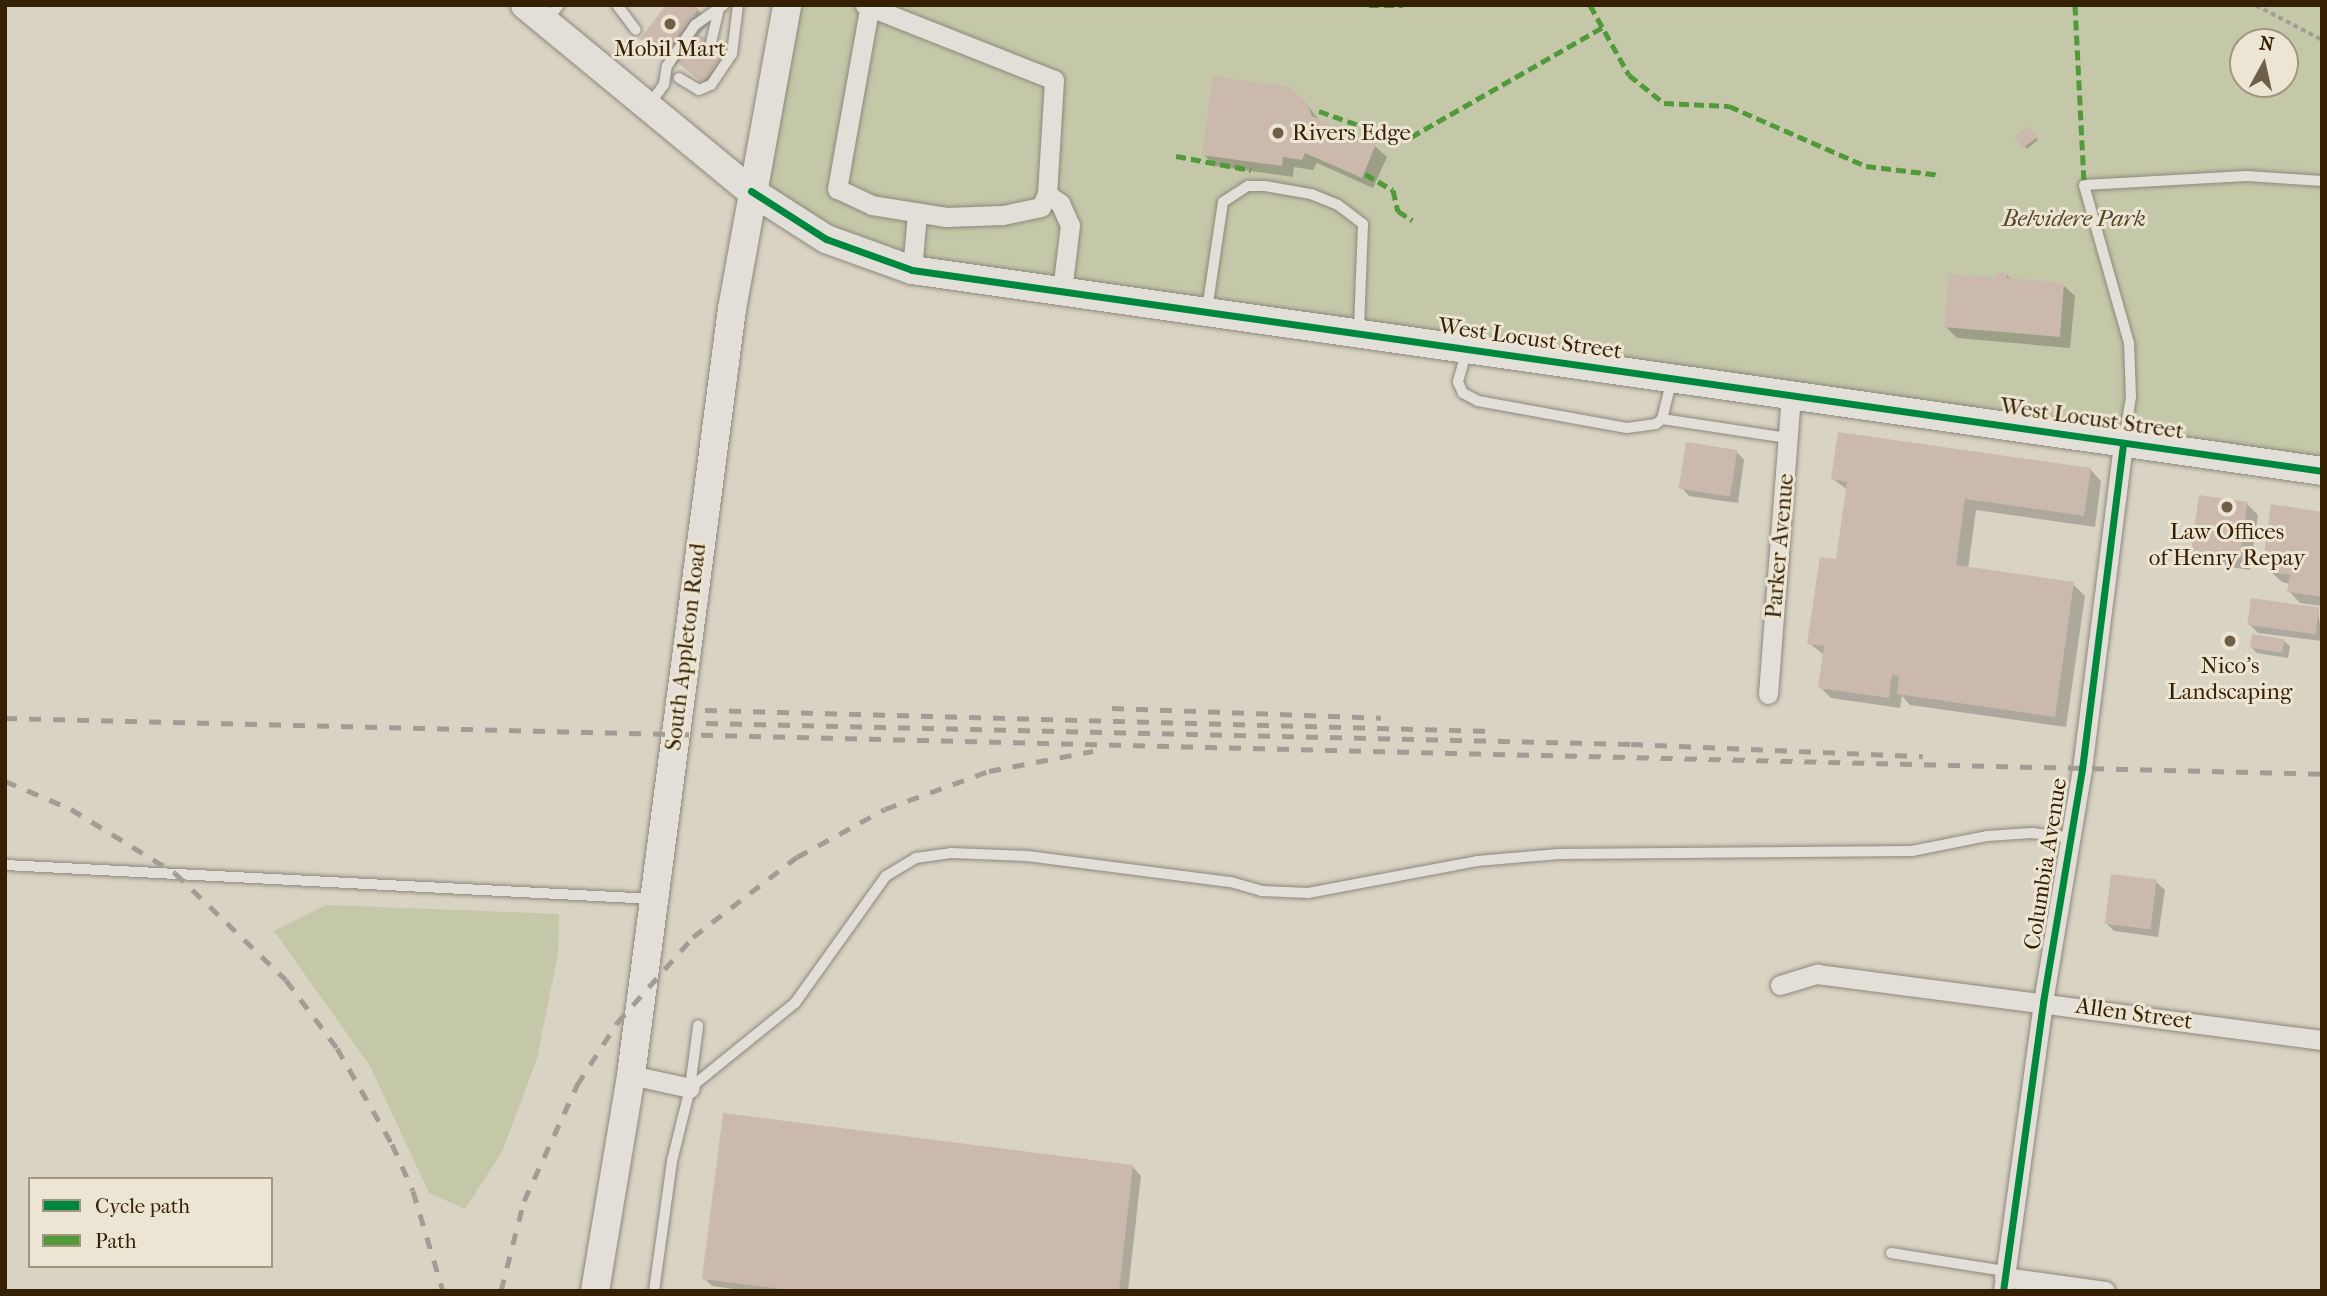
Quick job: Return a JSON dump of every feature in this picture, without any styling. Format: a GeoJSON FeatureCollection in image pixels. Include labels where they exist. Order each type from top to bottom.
{"type":"FeatureCollection","features":[{"type":"Feature","properties":{"kind":"street","name":"South Appleton Road"},"geometry":{"type":"LineString","coordinates":[[596,1291],[631,1075],[751,191],[781,7]]}},
{"type":"Feature","properties":{"kind":"street"},"geometry":{"type":"LineString","coordinates":[[867,7],[895,14],[1055,80],[1047,194],[1041,207],[1023,213],[946,218],[852,200],[837,189],[867,7]]}},
{"type":"Feature","properties":{"kind":"street","name":"West Locust Street"},"geometry":{"type":"LineString","coordinates":[[543,11],[656,95],[751,191],[826,239],[912,270],[2322,471]]}},
{"type":"Feature","properties":{"kind":"street"},"geometry":{"type":"LineString","coordinates":[[1047,194],[1060,203],[1070,225],[1062,290]]}},
{"type":"Feature","properties":{"kind":"street"},"geometry":{"type":"LineString","coordinates":[[912,270],[917,214]]}},
{"type":"Feature","properties":{"kind":"street","name":"Parker Avenue"},"geometry":{"type":"LineString","coordinates":[[1768,694],[1791,397]]}},
{"type":"Feature","properties":{"kind":"street","name":"Columbia Avenue"},"geometry":{"type":"LineString","coordinates":[[2004,1280],[2043,1002],[2070,838],[2123,444]]}},
{"type":"Feature","properties":{"kind":"street","name":"Allen Street"},"geometry":{"type":"LineString","coordinates":[[1780,985],[1817,974],[2322,1040]]}},
{"type":"Feature","properties":{"kind":"street"},"geometry":{"type":"LineString","coordinates":[[631,1075],[690,1088]]}},
{"type":"Feature","properties":{"kind":"street"},"geometry":{"type":"LineString","coordinates":[[2004,1280],[2105,1291]]}},
{"type":"Feature","properties":{"kind":"lane"},"geometry":{"type":"LineString","coordinates":[[617,5],[636,30]]}},
{"type":"Feature","properties":{"kind":"lane"},"geometry":{"type":"LineString","coordinates":[[679,78],[699,90],[711,85],[732,54],[737,5]]}},
{"type":"Feature","properties":{"kind":"lane"},"geometry":{"type":"LineString","coordinates":[[656,95],[667,66],[695,25],[721,7]]}},
{"type":"Feature","properties":{"kind":"lane"},"geometry":{"type":"LineString","coordinates":[[710,43],[721,7]]}},
{"type":"Feature","properties":{"kind":"lane"},"geometry":{"type":"LineString","coordinates":[[656,95],[690,72]]}},
{"type":"Feature","properties":{"kind":"lane"},"geometry":{"type":"LineString","coordinates":[[2123,444],[2131,397],[2129,343],[2084,185],[2247,176],[2322,181]]}},
{"type":"Feature","properties":{"kind":"lane"},"geometry":{"type":"LineString","coordinates":[[1207,312],[1218,235],[1228,196],[1248,186],[1265,186],[1311,194],[1352,214],[1363,224],[1365,254],[1359,334]]}},
{"type":"Feature","properties":{"kind":"lane"},"geometry":{"type":"LineString","coordinates":[[1467,350],[1458,382],[1462,393],[1478,401],[1627,428],[1656,424],[1662,419],[1672,380]]}},
{"type":"Feature","properties":{"kind":"lane"},"geometry":{"type":"LineString","coordinates":[[1662,419],[1788,438]]}},
{"type":"Feature","properties":{"kind":"lane"},"geometry":{"type":"LineString","coordinates":[[690,1088],[795,1003],[886,876],[916,858],[951,853],[1027,856],[1231,881],[1262,891],[1308,893],[1478,861],[1559,854],[1912,851],[1987,836],[2032,832],[2070,838]]}},
{"type":"Feature","properties":{"kind":"lane"},"geometry":{"type":"LineString","coordinates":[[5,865],[653,899]]}},
{"type":"Feature","properties":{"kind":"lane"},"geometry":{"type":"LineString","coordinates":[[654,1291],[671,1161],[690,1088],[698,1026]]}},
{"type":"Feature","properties":{"kind":"lane"},"geometry":{"type":"LineString","coordinates":[[1891,1253],[2004,1280]]}},
{"type":"Feature","properties":{"kind":"path"},"geometry":{"type":"LineString","coordinates":[[2256,5],[2322,40]]}},
{"type":"Feature","properties":{"kind":"green space","name":"Belvidere Park"},"geometry":{"type":"Polygon","coordinates":[[[787,5],[2322,7],[2322,471],[912,270],[751,191],[787,5]]]}},
{"type":"Feature","properties":{"kind":"green space"},"geometry":{"type":"Polygon","coordinates":[[[326,905],[559,914],[558,954],[537,1058],[503,1150],[465,1209],[429,1193],[370,1066],[274,931],[326,905]]]}},
{"type":"Feature","properties":{"kind":"building","name":"Mobil Mart"},"geometry":{"type":"Polygon","coordinates":[[[666,5],[699,8],[663,56],[640,39],[666,5]]]}},
{"type":"Feature","properties":{"kind":"building"},"geometry":{"type":"Polygon","coordinates":[[[700,34],[725,55],[702,83],[677,62],[700,34]]]}},
{"type":"Feature","properties":{"kind":"building","name":"Rivers Edge"},"geometry":{"type":"Polygon","coordinates":[[[1213,76],[1289,87],[1307,103],[1312,116],[1376,144],[1362,178],[1305,153],[1302,160],[1283,157],[1282,166],[1202,155],[1213,76]]]}},
{"type":"Feature","properties":{"kind":"building"},"geometry":{"type":"Polygon","coordinates":[[[2029,126],[2037,137],[2023,148],[2014,137],[2029,126]]]}},
{"type":"Feature","properties":{"kind":"building"},"geometry":{"type":"Polygon","coordinates":[[[1997,272],[2007,273],[2007,278],[2064,283],[2060,337],[1944,327],[1949,274],[1996,278],[1997,272]]]}},
{"type":"Feature","properties":{"kind":"building"},"geometry":{"type":"Polygon","coordinates":[[[1838,432],[2091,468],[2084,516],[1965,499],[1956,565],[2074,582],[2055,717],[1897,694],[1899,676],[1892,675],[1889,698],[1818,688],[1824,646],[1807,644],[1820,557],[1836,559],[1847,482],[1831,479],[1838,432]]]}},
{"type":"Feature","properties":{"kind":"building"},"geometry":{"type":"Polygon","coordinates":[[[1686,442],[1737,450],[1730,497],[1679,488],[1686,442]]]}},
{"type":"Feature","properties":{"kind":"building"},"geometry":{"type":"Polygon","coordinates":[[[2199,495],[2248,502],[2239,559],[2191,552],[2199,495]]]}},
{"type":"Feature","properties":{"kind":"building"},"geometry":{"type":"Polygon","coordinates":[[[2271,504],[2322,512],[2322,597],[2287,592],[2290,575],[2268,572],[2271,555],[2264,554],[2271,504]]]}},
{"type":"Feature","properties":{"kind":"building"},"geometry":{"type":"Polygon","coordinates":[[[2251,598],[2319,608],[2316,634],[2247,625],[2251,598]]]}},
{"type":"Feature","properties":{"kind":"building"},"geometry":{"type":"Polygon","coordinates":[[[2252,634],[2285,639],[2282,653],[2250,648],[2252,634]]]}},
{"type":"Feature","properties":{"kind":"building"},"geometry":{"type":"Polygon","coordinates":[[[2111,874],[2157,880],[2151,929],[2105,924],[2111,874]]]}},
{"type":"Feature","properties":{"kind":"building"},"geometry":{"type":"Polygon","coordinates":[[[723,1113],[1133,1165],[1119,1291],[798,1291],[702,1279],[723,1113]]]}},
{"type":"Feature","properties":{"kind":"railway"},"geometry":{"type":"LineString","coordinates":[[1112,708],[1381,718]]}},
{"type":"Feature","properties":{"kind":"railway"},"geometry":{"type":"LineString","coordinates":[[705,710],[1492,731]]}},
{"type":"Feature","properties":{"kind":"railway"},"geometry":{"type":"LineString","coordinates":[[5,718],[2322,774]]}},
{"type":"Feature","properties":{"kind":"railway"},"geometry":{"type":"LineString","coordinates":[[706,723],[1631,744],[1923,756]]}},
{"type":"Feature","properties":{"kind":"railway"},"geometry":{"type":"LineString","coordinates":[[501,1291],[524,1201],[577,1085],[617,1023],[693,937],[797,857],[885,809],[989,771],[1093,751]]}},
{"type":"Feature","properties":{"kind":"railway"},"geometry":{"type":"LineString","coordinates":[[5,781],[71,809],[175,873],[286,980],[337,1048],[392,1144],[413,1191],[443,1291]]}},
{"type":"Feature","properties":{"kind":"marked path"},"geometry":{"type":"LineString","coordinates":[[1369,5],[1403,5]]}},
{"type":"Feature","properties":{"kind":"marked path"},"geometry":{"type":"LineString","coordinates":[[1590,5],[1629,75],[1664,103],[1729,106],[1866,166],[1940,175]]}},
{"type":"Feature","properties":{"kind":"marked path"},"geometry":{"type":"LineString","coordinates":[[2075,5],[2084,185]]}},
{"type":"Feature","properties":{"kind":"marked path"},"geometry":{"type":"LineString","coordinates":[[1319,111],[1389,136],[1411,137],[1603,27]]}},
{"type":"Feature","properties":{"kind":"marked path"},"geometry":{"type":"LineString","coordinates":[[1176,156],[1251,170]]}},
{"type":"Feature","properties":{"kind":"marked path"},"geometry":{"type":"LineString","coordinates":[[1365,174],[1393,190],[1398,211],[1412,220]]}},
{"type":"Feature","properties":{"kind":"cycle path"},"geometry":{"type":"LineString","coordinates":[[751,191],[826,239],[912,270],[2322,471]]}},
{"type":"Feature","properties":{"kind":"cycle path"},"geometry":{"type":"LineString","coordinates":[[2003,1291],[2043,1002],[2082,769],[2123,444]]}},
{"type":"Feature","properties":{"kind":"place","name":"Mobil Mart"},"geometry":{"type":"Point","coordinates":[670,24]}},
{"type":"Feature","properties":{"kind":"place","name":"Rivers Edge"},"geometry":{"type":"Point","coordinates":[1278,133]}},
{"type":"Feature","properties":{"kind":"place","name":"Law Offices of Henry Repay"},"geometry":{"type":"Point","coordinates":[2227,507]}},
{"type":"Feature","properties":{"kind":"place","name":"Nico's Landscaping"},"geometry":{"type":"Point","coordinates":[2230,641]}}]}
